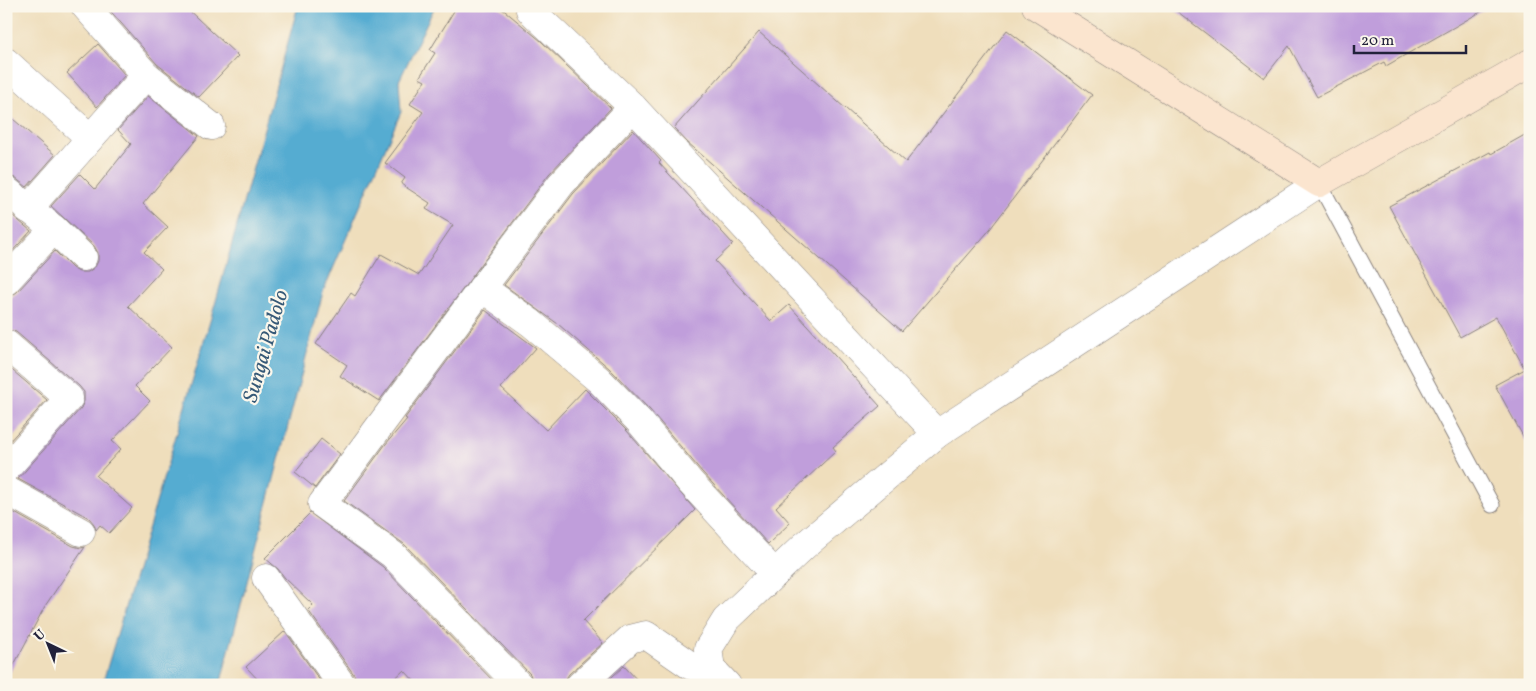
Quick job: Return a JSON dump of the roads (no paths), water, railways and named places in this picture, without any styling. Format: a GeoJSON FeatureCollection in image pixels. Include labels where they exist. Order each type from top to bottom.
{"type":"FeatureCollection","features":[{"type":"Feature","properties":{"kind":"street"},"geometry":{"type":"LineString","coordinates":[[85,6],[146,75],[211,126]]}},
{"type":"Feature","properties":{"kind":"street"},"geometry":{"type":"LineString","coordinates":[[532,6],[530,10],[634,107],[938,434]]}},
{"type":"Feature","properties":{"kind":"street"},"geometry":{"type":"LineString","coordinates":[[1036,6],[1319,183]]}},
{"type":"Feature","properties":{"kind":"street"},"geometry":{"type":"LineString","coordinates":[[6,62],[90,138]]}},
{"type":"Feature","properties":{"kind":"street"},"geometry":{"type":"LineString","coordinates":[[719,676],[708,649],[726,620],[804,546],[938,434],[1319,183],[1530,63]]}},
{"type":"Feature","properties":{"kind":"street"},"geometry":{"type":"LineString","coordinates":[[28,209],[146,75]]}},
{"type":"Feature","properties":{"kind":"street"},"geometry":{"type":"LineString","coordinates":[[519,685],[393,555],[322,504],[561,184],[634,107]]}},
{"type":"Feature","properties":{"kind":"street"},"geometry":{"type":"LineString","coordinates":[[6,190],[54,229],[83,258]]}},
{"type":"Feature","properties":{"kind":"street"},"geometry":{"type":"LineString","coordinates":[[6,282],[54,229]]}},
{"type":"Feature","properties":{"kind":"street"},"geometry":{"type":"LineString","coordinates":[[482,288],[531,324],[599,380],[639,421],[690,482],[775,574]]}},
{"type":"Feature","properties":{"kind":"street"},"geometry":{"type":"LineString","coordinates":[[6,344],[69,398],[6,469]]}},
{"type":"Feature","properties":{"kind":"street"},"geometry":{"type":"LineString","coordinates":[[6,490],[81,532]]}},
{"type":"Feature","properties":{"kind":"street"},"geometry":{"type":"LineString","coordinates":[[266,578],[342,685]]}},
{"type":"Feature","properties":{"kind":"street"},"geometry":{"type":"LineString","coordinates":[[580,685],[630,639],[646,635],[691,666],[719,676]]}},
{"type":"Feature","properties":{"kind":"lane"},"geometry":{"type":"LineString","coordinates":[[1319,183],[1492,505]]}},
{"type":"Feature","properties":{"kind":"water","name":"Sungai Padolo"},"geometry":{"type":"Polygon","coordinates":[[[298,6],[435,6],[399,81],[401,112],[323,292],[220,685],[102,685],[216,301],[298,6]]]}}]}
